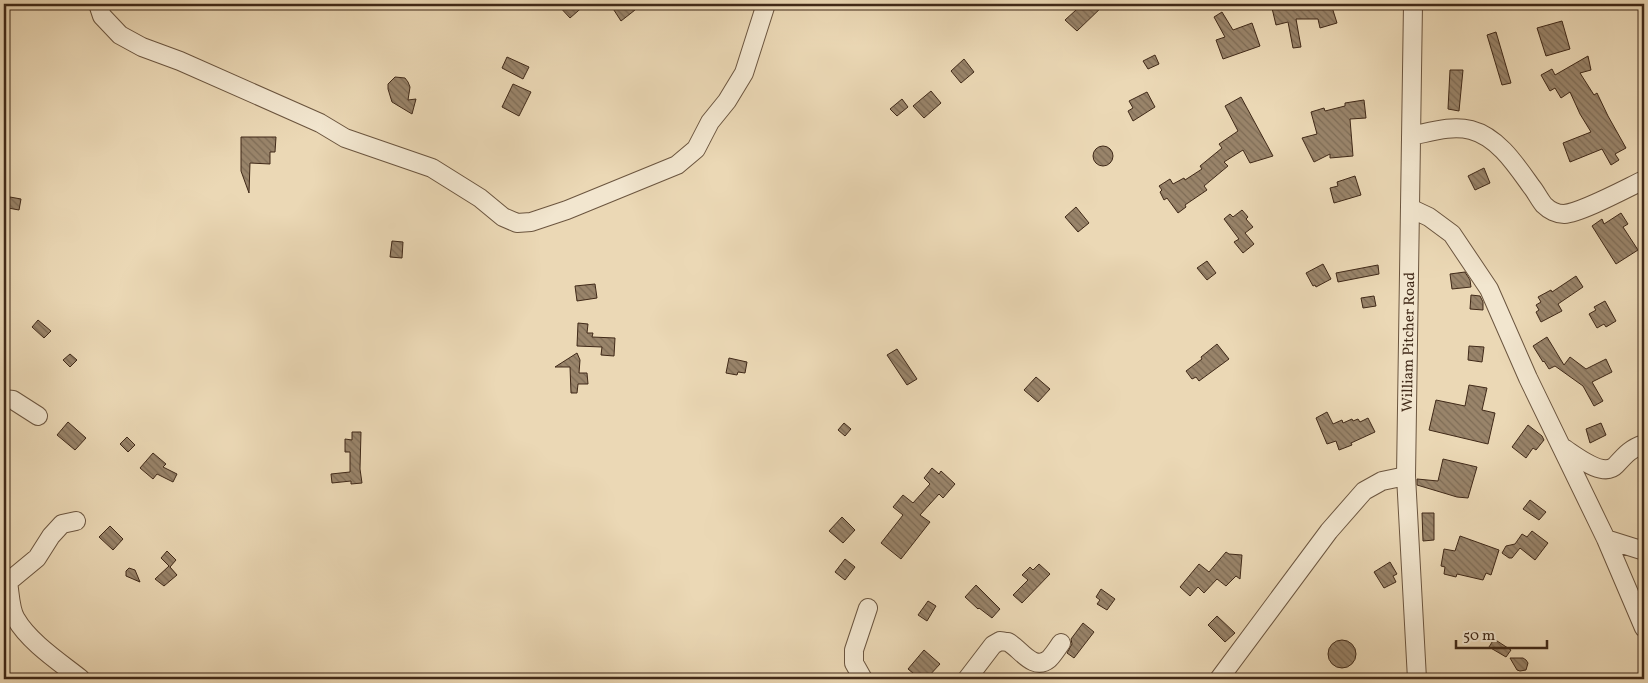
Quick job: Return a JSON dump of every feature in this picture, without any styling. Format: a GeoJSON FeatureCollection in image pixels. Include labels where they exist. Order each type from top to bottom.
{"type":"FeatureCollection","features":[{"type":"Feature","properties":{"kind":"street"},"geometry":{"type":"LineString","coordinates":[[98,4],[102,16],[120,35],[142,47],[180,61],[320,123],[345,138],[432,168],[480,198],[503,217],[517,223],[531,222],[567,210],[677,165],[696,149],[710,122],[727,102],[744,73],[766,4]]}},
{"type":"Feature","properties":{"kind":"street","name":"William Pitcher Road"},"geometry":{"type":"LineString","coordinates":[[1413,4],[1406,476],[1417,679]]}},
{"type":"Feature","properties":{"kind":"street"},"geometry":{"type":"LineString","coordinates":[[1411,136],[1450,128],[1471,130],[1488,136],[1502,149],[1544,205],[1553,212],[1564,214],[1586,207],[1644,180]]}},
{"type":"Feature","properties":{"kind":"street"},"geometry":{"type":"LineString","coordinates":[[1410,208],[1429,217],[1452,234],[1489,289],[1528,378],[1606,539],[1644,628]]}},
{"type":"Feature","properties":{"kind":"street"},"geometry":{"type":"LineString","coordinates":[[4,399],[13,400],[38,416]]}},
{"type":"Feature","properties":{"kind":"street"},"geometry":{"type":"LineString","coordinates":[[1562,447],[1600,470],[1608,470],[1615,467],[1624,455],[1634,447],[1644,444]]}},
{"type":"Feature","properties":{"kind":"street"},"geometry":{"type":"LineString","coordinates":[[1219,679],[1329,531],[1364,491],[1382,481],[1406,476]]}},
{"type":"Feature","properties":{"kind":"street"},"geometry":{"type":"LineString","coordinates":[[76,521],[62,524],[37,558],[6,581],[15,618],[50,655],[82,679]]}},
{"type":"Feature","properties":{"kind":"street"},"geometry":{"type":"LineString","coordinates":[[1606,539],[1644,550]]}},
{"type":"Feature","properties":{"kind":"street"},"geometry":{"type":"LineString","coordinates":[[863,679],[854,663],[854,650],[868,608]]}},
{"type":"Feature","properties":{"kind":"street"},"geometry":{"type":"LineString","coordinates":[[967,679],[993,645],[1000,641],[1007,642],[1038,663],[1050,658],[1060,643]]}},
{"type":"Feature","properties":{"kind":"building"},"geometry":{"type":"Polygon","coordinates":[[[557,4],[586,4],[570,18],[557,4]]]}},
{"type":"Feature","properties":{"kind":"building"},"geometry":{"type":"Polygon","coordinates":[[[610,4],[630,4],[635,10],[621,21],[610,4]]]}},
{"type":"Feature","properties":{"kind":"building"},"geometry":{"type":"Polygon","coordinates":[[[1070,4],[1105,4],[1077,31],[1065,20],[1076,10],[1070,4]]]}},
{"type":"Feature","properties":{"kind":"building"},"geometry":{"type":"Polygon","coordinates":[[[1271,4],[1331,4],[1337,23],[1320,28],[1318,19],[1296,19],[1301,47],[1293,48],[1288,22],[1276,25],[1271,4]]]}},
{"type":"Feature","properties":{"kind":"building"},"geometry":{"type":"Polygon","coordinates":[[[1222,12],[1233,30],[1252,23],[1260,46],[1223,59],[1216,40],[1225,37],[1214,17],[1222,12]]]}},
{"type":"Feature","properties":{"kind":"building"},"geometry":{"type":"Polygon","coordinates":[[[1562,21],[1570,49],[1546,56],[1537,28],[1562,21]]]}},
{"type":"Feature","properties":{"kind":"building"},"geometry":{"type":"Polygon","coordinates":[[[1496,32],[1511,83],[1502,85],[1487,35],[1496,32]]]}},
{"type":"Feature","properties":{"kind":"building"},"geometry":{"type":"Polygon","coordinates":[[[1155,55],[1159,64],[1148,69],[1143,61],[1155,55]]]}},
{"type":"Feature","properties":{"kind":"building"},"geometry":{"type":"Polygon","coordinates":[[[1588,56],[1591,70],[1580,73],[1594,95],[1597,93],[1626,148],[1615,154],[1619,160],[1611,165],[1602,149],[1570,162],[1563,143],[1591,132],[1570,92],[1561,98],[1555,88],[1550,91],[1541,75],[1552,69],[1555,75],[1588,56]]]}},
{"type":"Feature","properties":{"kind":"building"},"geometry":{"type":"Polygon","coordinates":[[[507,57],[529,67],[523,79],[502,68],[507,57]]]}},
{"type":"Feature","properties":{"kind":"building"},"geometry":{"type":"Polygon","coordinates":[[[964,59],[974,72],[961,83],[951,71],[964,59]]]}},
{"type":"Feature","properties":{"kind":"building"},"geometry":{"type":"Polygon","coordinates":[[[1450,70],[1463,70],[1459,111],[1448,109],[1450,70]]]}},
{"type":"Feature","properties":{"kind":"building"},"geometry":{"type":"Polygon","coordinates":[[[395,77],[405,78],[410,87],[408,100],[416,99],[412,114],[392,102],[388,84],[395,77]]]}},
{"type":"Feature","properties":{"kind":"building"},"geometry":{"type":"Polygon","coordinates":[[[513,84],[531,92],[519,116],[502,107],[513,84]]]}},
{"type":"Feature","properties":{"kind":"building"},"geometry":{"type":"Polygon","coordinates":[[[931,91],[941,103],[924,118],[913,106],[931,91]]]}},
{"type":"Feature","properties":{"kind":"building"},"geometry":{"type":"Polygon","coordinates":[[[1147,92],[1155,107],[1133,121],[1128,111],[1133,108],[1129,101],[1147,92]]]}},
{"type":"Feature","properties":{"kind":"building"},"geometry":{"type":"Polygon","coordinates":[[[1241,97],[1273,156],[1250,163],[1243,150],[1224,162],[1228,166],[1204,186],[1207,190],[1185,205],[1186,207],[1178,213],[1167,198],[1164,200],[1159,186],[1170,179],[1173,184],[1184,178],[1185,180],[1202,169],[1200,166],[1222,148],[1219,144],[1238,131],[1225,106],[1241,97]]]}},
{"type":"Feature","properties":{"kind":"building"},"geometry":{"type":"Polygon","coordinates":[[[902,99],[908,107],[897,116],[890,109],[902,99]]]}},
{"type":"Feature","properties":{"kind":"building"},"geometry":{"type":"Polygon","coordinates":[[[1364,100],[1366,118],[1350,119],[1353,156],[1330,158],[1330,154],[1314,162],[1302,138],[1317,134],[1311,112],[1324,108],[1325,111],[1345,106],[1345,103],[1364,100]]]}},
{"type":"Feature","properties":{"kind":"building"},"geometry":{"type":"Polygon","coordinates":[[[241,137],[276,137],[275,152],[270,152],[270,164],[250,163],[249,193],[241,171],[241,137]]]}},
{"type":"Feature","properties":{"kind":"building"},"geometry":{"type":"Polygon","coordinates":[[[1099,146],[1107,146],[1113,152],[1113,160],[1107,166],[1099,166],[1093,160],[1093,152],[1099,146]]]}},
{"type":"Feature","properties":{"kind":"building"},"geometry":{"type":"Polygon","coordinates":[[[1484,168],[1490,183],[1475,190],[1468,176],[1484,168]]]}},
{"type":"Feature","properties":{"kind":"building"},"geometry":{"type":"Polygon","coordinates":[[[1355,176],[1361,195],[1334,203],[1330,188],[1338,186],[1337,182],[1355,176]]]}},
{"type":"Feature","properties":{"kind":"building"},"geometry":{"type":"Polygon","coordinates":[[[10,197],[21,199],[19,210],[8,208],[10,197]]]}},
{"type":"Feature","properties":{"kind":"building"},"geometry":{"type":"Polygon","coordinates":[[[1076,207],[1089,223],[1078,232],[1065,217],[1076,207]]]}},
{"type":"Feature","properties":{"kind":"building"},"geometry":{"type":"Polygon","coordinates":[[[1242,210],[1248,217],[1246,219],[1253,227],[1245,233],[1254,244],[1243,253],[1234,242],[1239,239],[1224,219],[1230,214],[1233,217],[1242,210]]]}},
{"type":"Feature","properties":{"kind":"building"},"geometry":{"type":"Polygon","coordinates":[[[1621,213],[1628,224],[1623,227],[1638,250],[1616,264],[1592,226],[1602,219],[1604,224],[1621,213]]]}},
{"type":"Feature","properties":{"kind":"building"},"geometry":{"type":"Polygon","coordinates":[[[392,241],[403,242],[402,258],[390,257],[392,241]]]}},
{"type":"Feature","properties":{"kind":"building"},"geometry":{"type":"Polygon","coordinates":[[[1207,261],[1216,273],[1207,280],[1197,268],[1207,261]]]}},
{"type":"Feature","properties":{"kind":"building"},"geometry":{"type":"Polygon","coordinates":[[[1323,264],[1331,279],[1316,287],[1315,285],[1313,286],[1306,273],[1323,264]]]}},
{"type":"Feature","properties":{"kind":"building"},"geometry":{"type":"Polygon","coordinates":[[[1378,265],[1379,274],[1338,282],[1336,273],[1378,265]]]}},
{"type":"Feature","properties":{"kind":"building"},"geometry":{"type":"Polygon","coordinates":[[[1465,272],[1470,280],[1471,287],[1452,289],[1450,274],[1465,272]]]}},
{"type":"Feature","properties":{"kind":"building"},"geometry":{"type":"Polygon","coordinates":[[[1576,276],[1583,287],[1558,304],[1562,311],[1541,322],[1536,312],[1539,310],[1536,305],[1541,302],[1538,297],[1551,290],[1552,292],[1576,276]]]}},
{"type":"Feature","properties":{"kind":"building"},"geometry":{"type":"Polygon","coordinates":[[[595,284],[597,298],[577,301],[575,286],[595,284]]]}},
{"type":"Feature","properties":{"kind":"building"},"geometry":{"type":"Polygon","coordinates":[[[1471,295],[1480,296],[1483,302],[1483,310],[1470,309],[1471,295]]]}},
{"type":"Feature","properties":{"kind":"building"},"geometry":{"type":"Polygon","coordinates":[[[1374,296],[1376,306],[1363,308],[1361,298],[1374,296]]]}},
{"type":"Feature","properties":{"kind":"building"},"geometry":{"type":"Polygon","coordinates":[[[1605,301],[1616,321],[1606,327],[1604,324],[1597,328],[1589,314],[1596,310],[1594,307],[1605,301]]]}},
{"type":"Feature","properties":{"kind":"building"},"geometry":{"type":"Polygon","coordinates":[[[38,320],[51,331],[44,338],[32,327],[38,320]]]}},
{"type":"Feature","properties":{"kind":"building"},"geometry":{"type":"Polygon","coordinates":[[[578,323],[588,324],[587,333],[593,333],[592,337],[615,338],[614,356],[601,355],[602,347],[577,346],[578,323]]]}},
{"type":"Feature","properties":{"kind":"building"},"geometry":{"type":"Polygon","coordinates":[[[1547,337],[1564,365],[1570,357],[1586,369],[1606,359],[1612,372],[1592,382],[1603,401],[1594,406],[1583,386],[1555,366],[1549,369],[1533,346],[1547,337]]]}},
{"type":"Feature","properties":{"kind":"building"},"geometry":{"type":"Polygon","coordinates":[[[1217,344],[1229,359],[1199,381],[1196,377],[1192,379],[1186,371],[1217,344]]]}},
{"type":"Feature","properties":{"kind":"building"},"geometry":{"type":"Polygon","coordinates":[[[1469,346],[1484,347],[1482,362],[1468,360],[1469,346]]]}},
{"type":"Feature","properties":{"kind":"building"},"geometry":{"type":"Polygon","coordinates":[[[897,349],[917,379],[907,385],[887,355],[897,349]]]}},
{"type":"Feature","properties":{"kind":"building"},"geometry":{"type":"Polygon","coordinates":[[[577,353],[580,360],[579,373],[587,373],[588,384],[578,384],[577,393],[571,393],[570,367],[555,367],[577,353]]]}},
{"type":"Feature","properties":{"kind":"building"},"geometry":{"type":"Polygon","coordinates":[[[70,354],[77,360],[70,367],[63,360],[70,354]]]}},
{"type":"Feature","properties":{"kind":"building"},"geometry":{"type":"Polygon","coordinates":[[[729,358],[747,362],[745,373],[738,372],[737,375],[726,373],[729,358]]]}},
{"type":"Feature","properties":{"kind":"building"},"geometry":{"type":"Polygon","coordinates":[[[1036,377],[1050,389],[1038,402],[1024,390],[1036,377]]]}},
{"type":"Feature","properties":{"kind":"building"},"geometry":{"type":"Polygon","coordinates":[[[1469,385],[1487,388],[1482,410],[1495,413],[1488,444],[1429,430],[1436,400],[1465,406],[1469,385]]]}},
{"type":"Feature","properties":{"kind":"building"},"geometry":{"type":"Polygon","coordinates":[[[1327,412],[1333,424],[1342,420],[1343,423],[1352,419],[1353,421],[1358,419],[1360,422],[1368,418],[1375,432],[1339,450],[1336,441],[1327,444],[1316,418],[1327,412]]]}},
{"type":"Feature","properties":{"kind":"building"},"geometry":{"type":"Polygon","coordinates":[[[68,422],[86,438],[75,450],[57,435],[68,422]]]}},
{"type":"Feature","properties":{"kind":"building"},"geometry":{"type":"Polygon","coordinates":[[[844,423],[851,429],[845,436],[838,430],[844,423]]]}},
{"type":"Feature","properties":{"kind":"building"},"geometry":{"type":"Polygon","coordinates":[[[1601,423],[1606,435],[1590,443],[1586,429],[1601,423]]]}},
{"type":"Feature","properties":{"kind":"building"},"geometry":{"type":"Polygon","coordinates":[[[1528,425],[1542,436],[1544,440],[1536,450],[1533,448],[1526,458],[1512,447],[1528,425]]]}},
{"type":"Feature","properties":{"kind":"building"},"geometry":{"type":"Polygon","coordinates":[[[352,432],[361,432],[360,469],[362,483],[351,484],[351,481],[332,483],[331,474],[350,472],[350,452],[345,452],[345,439],[352,440],[352,432]]]}},
{"type":"Feature","properties":{"kind":"building"},"geometry":{"type":"Polygon","coordinates":[[[127,437],[135,445],[128,452],[120,444],[127,437]]]}},
{"type":"Feature","properties":{"kind":"building"},"geometry":{"type":"Polygon","coordinates":[[[153,453],[166,464],[163,467],[177,474],[173,482],[157,474],[153,479],[140,468],[153,453]]]}},
{"type":"Feature","properties":{"kind":"building"},"geometry":{"type":"Polygon","coordinates":[[[1443,459],[1477,467],[1468,498],[1457,497],[1417,485],[1417,479],[1438,481],[1443,459]]]}},
{"type":"Feature","properties":{"kind":"building"},"geometry":{"type":"Polygon","coordinates":[[[932,468],[939,474],[941,471],[955,484],[943,498],[939,494],[920,515],[930,522],[901,559],[881,543],[903,515],[893,507],[903,495],[913,503],[930,484],[924,478],[932,468]]]}},
{"type":"Feature","properties":{"kind":"building"},"geometry":{"type":"Polygon","coordinates":[[[1530,500],[1546,512],[1539,520],[1523,509],[1530,500]]]}},
{"type":"Feature","properties":{"kind":"building"},"geometry":{"type":"Polygon","coordinates":[[[1422,513],[1434,513],[1434,540],[1423,541],[1422,513]]]}},
{"type":"Feature","properties":{"kind":"building"},"geometry":{"type":"Polygon","coordinates":[[[842,517],[855,530],[843,543],[829,531],[842,517]]]}},
{"type":"Feature","properties":{"kind":"building"},"geometry":{"type":"Polygon","coordinates":[[[110,526],[123,539],[113,550],[99,537],[110,526]]]}},
{"type":"Feature","properties":{"kind":"building"},"geometry":{"type":"Polygon","coordinates":[[[1532,531],[1548,543],[1535,560],[1520,548],[1512,558],[1502,553],[1506,546],[1515,544],[1522,534],[1527,537],[1532,531]]]}},
{"type":"Feature","properties":{"kind":"building"},"geometry":{"type":"Polygon","coordinates":[[[1460,536],[1499,550],[1491,575],[1486,573],[1483,580],[1457,574],[1456,577],[1444,574],[1445,567],[1441,566],[1444,549],[1455,551],[1460,536]]]}},
{"type":"Feature","properties":{"kind":"building"},"geometry":{"type":"Polygon","coordinates":[[[167,551],[176,560],[170,567],[177,575],[164,586],[155,579],[169,566],[161,558],[167,551]]]}},
{"type":"Feature","properties":{"kind":"building"},"geometry":{"type":"Polygon","coordinates":[[[1226,552],[1242,555],[1240,579],[1236,576],[1226,586],[1217,579],[1204,593],[1198,587],[1190,596],[1180,587],[1199,564],[1209,572],[1226,552]]]}},
{"type":"Feature","properties":{"kind":"building"},"geometry":{"type":"Polygon","coordinates":[[[845,559],[855,567],[845,580],[835,572],[845,559]]]}},
{"type":"Feature","properties":{"kind":"building"},"geometry":{"type":"Polygon","coordinates":[[[1390,562],[1397,574],[1393,576],[1396,582],[1384,588],[1374,572],[1390,562]]]}},
{"type":"Feature","properties":{"kind":"building"},"geometry":{"type":"Polygon","coordinates":[[[1039,564],[1050,574],[1022,603],[1013,595],[1028,580],[1022,575],[1030,567],[1033,570],[1039,564]]]}},
{"type":"Feature","properties":{"kind":"building"},"geometry":{"type":"Polygon","coordinates":[[[129,568],[135,570],[140,582],[126,576],[126,571],[129,568]]]}},
{"type":"Feature","properties":{"kind":"building"},"geometry":{"type":"Polygon","coordinates":[[[976,585],[1000,609],[992,618],[965,597],[976,585]]]}},
{"type":"Feature","properties":{"kind":"building"},"geometry":{"type":"Polygon","coordinates":[[[1101,589],[1115,599],[1107,610],[1097,604],[1100,600],[1096,597],[1101,589]]]}},
{"type":"Feature","properties":{"kind":"building"},"geometry":{"type":"Polygon","coordinates":[[[928,601],[936,606],[927,621],[918,615],[928,601]]]}},
{"type":"Feature","properties":{"kind":"building"},"geometry":{"type":"Polygon","coordinates":[[[1217,616],[1235,633],[1225,642],[1208,625],[1217,616]]]}},
{"type":"Feature","properties":{"kind":"building"},"geometry":{"type":"Polygon","coordinates":[[[1083,623],[1094,632],[1074,658],[1067,653],[1072,644],[1071,639],[1083,623]]]}},
{"type":"Feature","properties":{"kind":"building"},"geometry":{"type":"Polygon","coordinates":[[[1494,639],[1511,650],[1506,657],[1489,647],[1494,639]]]}},
{"type":"Feature","properties":{"kind":"building"},"geometry":{"type":"Polygon","coordinates":[[[1342,640],[1352,644],[1356,654],[1352,664],[1342,668],[1332,664],[1328,654],[1332,644],[1342,640]]]}},
{"type":"Feature","properties":{"kind":"building"},"geometry":{"type":"Polygon","coordinates":[[[924,650],[940,664],[928,677],[924,674],[920,679],[908,669],[924,650]]]}},
{"type":"Feature","properties":{"kind":"building"},"geometry":{"type":"Polygon","coordinates":[[[1510,658],[1523,658],[1526,660],[1528,663],[1526,670],[1517,670],[1510,658]]]}}]}
